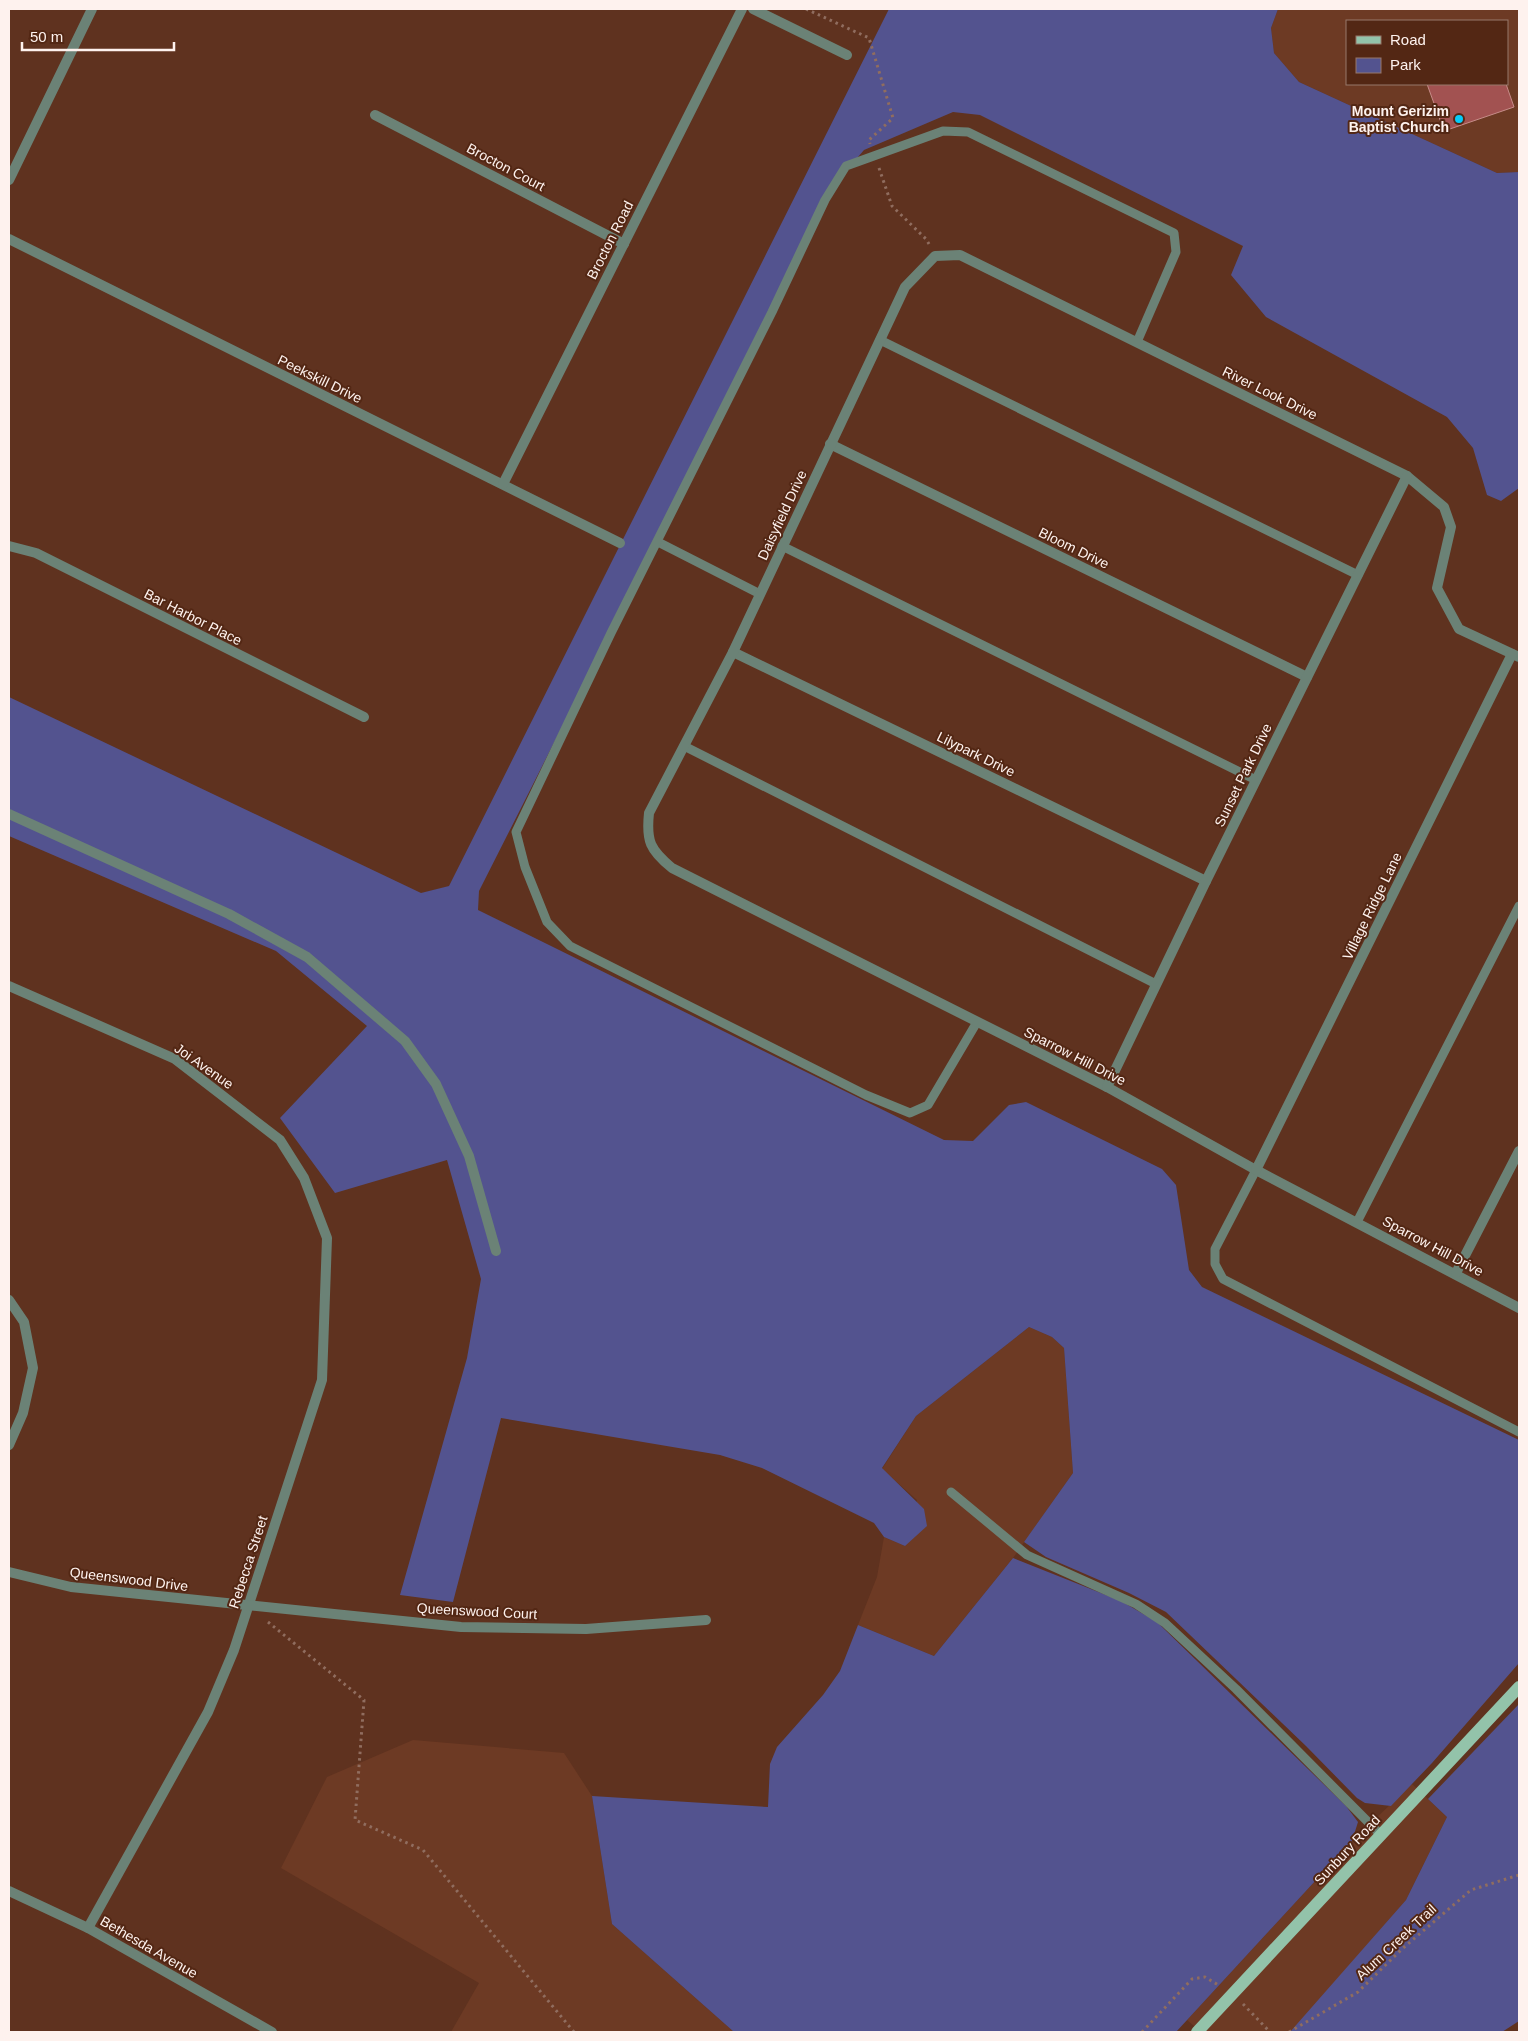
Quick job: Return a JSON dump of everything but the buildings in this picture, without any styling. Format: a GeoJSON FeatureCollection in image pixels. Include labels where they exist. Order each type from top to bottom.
{"type":"FeatureCollection","features":[{"type":"Feature","properties":{"kind":"main road","name":"Sunbury Road"},"geometry":{"type":"LineString","coordinates":[[1197,2032],[1519,1688]]}},
{"type":"Feature","properties":{"kind":"street"},"geometry":{"type":"LineString","coordinates":[[9,180],[92,9]]}},
{"type":"Feature","properties":{"kind":"street","name":"Brocton Road"},"geometry":{"type":"LineString","coordinates":[[503,484],[742,9]]}},
{"type":"Feature","properties":{"kind":"street"},"geometry":{"type":"LineString","coordinates":[[753,9],[847,55]]}},
{"type":"Feature","properties":{"kind":"street","name":"Brocton Court"},"geometry":{"type":"LineString","coordinates":[[375,115],[624,244]]}},
{"type":"Feature","properties":{"kind":"street","name":"Peekskill Drive"},"geometry":{"type":"LineString","coordinates":[[9,238],[620,543]]}},
{"type":"Feature","properties":{"kind":"street","name":"River Look Drive"},"geometry":{"type":"LineString","coordinates":[[935,256],[960,254],[1407,476],[1444,507],[1451,528],[1437,588],[1459,629],[1516,655]]}},
{"type":"Feature","properties":{"kind":"street","name":"Daisyfield Drive"},"geometry":{"type":"LineString","coordinates":[[649,813],[733,652],[905,287],[935,256]]}},
{"type":"Feature","properties":{"kind":"street","name":"Bloom Drive"},"geometry":{"type":"LineString","coordinates":[[830,444],[1307,677]]}},
{"type":"Feature","properties":{"kind":"street","name":"Sunset Park Drive"},"geometry":{"type":"LineString","coordinates":[[1107,1087],[1206,881],[1407,476]]}},
{"type":"Feature","properties":{"kind":"street","name":"Bar Harbor Place"},"geometry":{"type":"LineString","coordinates":[[9,546],[36,553],[364,717]]}},
{"type":"Feature","properties":{"kind":"street","name":"Lilypark Drive"},"geometry":{"type":"LineString","coordinates":[[733,652],[1206,881]]}},
{"type":"Feature","properties":{"kind":"street","name":"Village Ridge Lane"},"geometry":{"type":"LineString","coordinates":[[1256,1170],[1516,655]]}},
{"type":"Feature","properties":{"kind":"street","name":"Sparrow Hill Drive"},"geometry":{"type":"LineString","coordinates":[[649,813],[647,834],[655,854],[672,868],[1107,1087],[1256,1170],[1456,1273],[1519,1308]]}},
{"type":"Feature","properties":{"kind":"street"},"geometry":{"type":"LineString","coordinates":[[9,814],[229,914],[307,957],[405,1041],[436,1084],[469,1156],[496,1251]]}},
{"type":"Feature","properties":{"kind":"street","name":"Joi Avenue"},"geometry":{"type":"LineString","coordinates":[[9,986],[175,1059],[280,1140],[304,1178]]}},
{"type":"Feature","properties":{"kind":"street"},"geometry":{"type":"LineString","coordinates":[[1456,1273],[1519,1151]]}},
{"type":"Feature","properties":{"kind":"street","name":"Rebecca Street"},"geometry":{"type":"LineString","coordinates":[[88,1928],[208,1712],[234,1650],[322,1380],[326,1238],[304,1178]]}},
{"type":"Feature","properties":{"kind":"street"},"geometry":{"type":"LineString","coordinates":[[9,1300],[24,1322],[33,1368],[23,1413],[9,1445]]}},
{"type":"Feature","properties":{"kind":"street","name":"Queenswood Drive"},"geometry":{"type":"LineString","coordinates":[[9,1572],[71,1587],[248,1606]]}},
{"type":"Feature","properties":{"kind":"street","name":"Queenswood Court"},"geometry":{"type":"LineString","coordinates":[[248,1606],[461,1627],[586,1630],[706,1620]]}},
{"type":"Feature","properties":{"kind":"street","name":"Bethesda Avenue"},"geometry":{"type":"LineString","coordinates":[[9,1891],[88,1928],[272,2032]]}},
{"type":"Feature","properties":{"kind":"lane"},"geometry":{"type":"LineString","coordinates":[[977,1022],[928,1105],[910,1114],[866,1095],[570,946],[547,922],[525,867],[516,832],[539,780],[772,312],[825,200],[846,166],[943,131],[968,132],[1174,233],[1176,252],[1137,342]]}},
{"type":"Feature","properties":{"kind":"lane"},"geometry":{"type":"LineString","coordinates":[[880,340],[1358,575]]}},
{"type":"Feature","properties":{"kind":"lane"},"geometry":{"type":"LineString","coordinates":[[658,542],[760,594]]}},
{"type":"Feature","properties":{"kind":"lane"},"geometry":{"type":"LineString","coordinates":[[782,546],[1256,780]]}},
{"type":"Feature","properties":{"kind":"lane"},"geometry":{"type":"LineString","coordinates":[[684,746],[1156,984]]}},
{"type":"Feature","properties":{"kind":"lane"},"geometry":{"type":"LineString","coordinates":[[1357,1222],[1519,906]]}},
{"type":"Feature","properties":{"kind":"lane"},"geometry":{"type":"LineString","coordinates":[[1256,1170],[1215,1249],[1215,1264],[1223,1279],[1519,1432]]}},
{"type":"Feature","properties":{"kind":"lane"},"geometry":{"type":"LineString","coordinates":[[951,1492],[1027,1555],[1136,1604],[1165,1623],[1236,1689],[1381,1835]]}},
{"type":"Feature","properties":{"kind":"path"},"geometry":{"type":"LineString","coordinates":[[806,9],[869,38],[893,118],[869,140],[892,206],[926,239],[935,256]]}},
{"type":"Feature","properties":{"kind":"path"},"geometry":{"type":"LineString","coordinates":[[248,1606],[364,1700],[355,1820],[423,1850],[574,2032]]}},
{"type":"Feature","properties":{"kind":"path","name":"Alum Creek Trail"},"geometry":{"type":"LineString","coordinates":[[1289,2032],[1358,1992],[1402,1949],[1471,1890],[1519,1875]]}},
{"type":"Feature","properties":{"kind":"path"},"geometry":{"type":"LineString","coordinates":[[1142,2032],[1192,1979],[1205,1977],[1233,1994],[1270,2032]]}},
{"type":"Feature","properties":{"kind":"shaded area"},"geometry":{"type":"Polygon","coordinates":[[[1278,9],[1519,9],[1519,172],[1497,173],[1299,82],[1274,53],[1271,28],[1278,9]]]}},
{"type":"Feature","properties":{"kind":"shaded area"},"geometry":{"type":"Polygon","coordinates":[[[1029,1327],[1052,1337],[1064,1348],[1073,1473],[1013,1558],[934,1656],[858,1625],[877,1577],[884,1537],[905,1546],[917,1500],[882,1469],[916,1416],[1029,1327]]]}},
{"type":"Feature","properties":{"kind":"shaded area"},"geometry":{"type":"Polygon","coordinates":[[[413,1740],[564,1753],[592,1796],[612,1924],[734,2032],[451,2032],[479,1983],[281,1868],[327,1777],[413,1740]]]}},
{"type":"Feature","properties":{"kind":"shaded area"},"geometry":{"type":"Polygon","coordinates":[[[1412,1784],[1447,1817],[1406,1900],[1297,2026],[1290,2032],[1201,2032],[1187,2020],[1352,1841],[1412,1784]]]}},
{"type":"Feature","properties":{"kind":"green space"},"geometry":{"type":"Polygon","coordinates":[[[889,9],[1278,9],[1271,28],[1274,53],[1299,82],[1497,173],[1519,172],[1519,488],[1501,501],[1487,495],[1473,448],[1447,417],[1266,317],[1231,275],[1243,246],[980,115],[953,112],[864,150],[839,179],[479,891],[478,910],[944,1140],[973,1141],[1009,1105],[1026,1102],[1162,1169],[1176,1185],[1189,1270],[1202,1287],[1519,1440],[1519,1663],[1432,1763],[1391,1806],[1365,1803],[1357,1798],[1306,1746],[1166,1612],[1129,1593],[1046,1557],[1024,1542],[1073,1473],[1064,1348],[1052,1337],[1029,1327],[916,1416],[882,1468],[924,1509],[927,1526],[905,1546],[884,1537],[874,1523],[762,1468],[720,1455],[501,1418],[453,1602],[400,1595],[467,1358],[481,1279],[447,1160],[335,1193],[280,1118],[367,1026],[276,951],[9,836],[9,697],[421,893],[449,886],[889,9]]]}},
{"type":"Feature","properties":{"kind":"green space"},"geometry":{"type":"Polygon","coordinates":[[[1013,1558],[1121,1601],[1157,1622],[1346,1806],[1358,1822],[1352,1841],[1176,2032],[734,2032],[612,1924],[592,1796],[768,1807],[770,1764],[777,1747],[823,1695],[840,1671],[858,1625],[934,1656],[1013,1558]]]}},
{"type":"Feature","properties":{"kind":"green space"},"geometry":{"type":"Polygon","coordinates":[[[1519,1704],[1519,2021],[1502,2032],[1290,2032],[1406,1900],[1447,1817],[1428,1799],[1519,1704]]]}},
{"type":"Feature","properties":{"kind":"place","name":"Mount Gerizim Baptist Church"},"geometry":{"type":"Point","coordinates":[1459,119]}}]}
